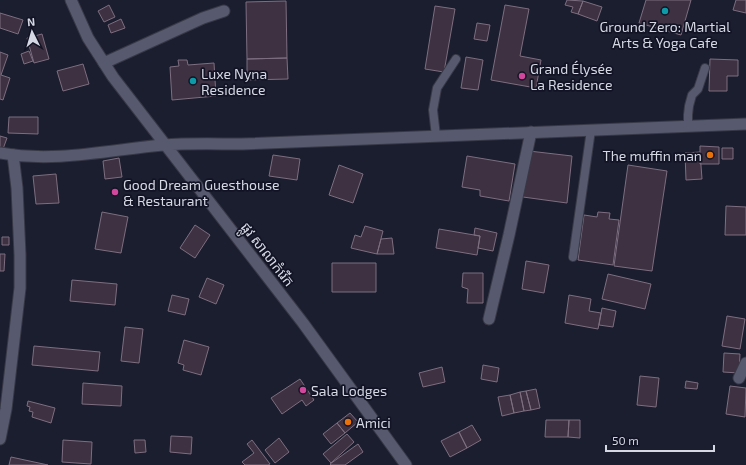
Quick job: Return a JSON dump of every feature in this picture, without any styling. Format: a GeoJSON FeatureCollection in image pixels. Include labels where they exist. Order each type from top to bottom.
{"type":"FeatureCollection","features":[{"type":"Feature","properties":{"kind":"street","name":"ផ្លូវ សាលាកំរើក"},"geometry":{"type":"LineString","coordinates":[[71,0],[88,38],[117,82],[164,145],[303,323],[406,465]]}},
{"type":"Feature","properties":{"kind":"street"},"geometry":{"type":"LineString","coordinates":[[104,63],[203,18],[224,11]]}},
{"type":"Feature","properties":{"kind":"street"},"geometry":{"type":"LineString","coordinates":[[0,153],[13,155],[54,156],[164,145],[242,144],[746,124]]}},
{"type":"Feature","properties":{"kind":"street"},"geometry":{"type":"LineString","coordinates":[[489,319],[531,132]]}},
{"type":"Feature","properties":{"kind":"street"},"geometry":{"type":"LineString","coordinates":[[0,439],[6,409],[20,288],[17,188],[13,155]]}},
{"type":"Feature","properties":{"kind":"street"},"geometry":{"type":"LineString","coordinates":[[739,378],[746,364]]}},
{"type":"Feature","properties":{"kind":"lane"},"geometry":{"type":"LineString","coordinates":[[436,136],[433,110],[437,88],[456,59]]}},
{"type":"Feature","properties":{"kind":"lane"},"geometry":{"type":"LineString","coordinates":[[688,126],[689,106],[692,95],[698,89],[705,68]]}},
{"type":"Feature","properties":{"kind":"lane"},"geometry":{"type":"LineString","coordinates":[[573,257],[591,130]]}},
{"type":"Feature","properties":{"kind":"building"},"geometry":{"type":"Polygon","coordinates":[[[567,0],[583,1],[578,14],[571,12],[573,7],[565,5],[567,0]]]}},
{"type":"Feature","properties":{"kind":"building","name":"Ground Zero: Martial Arts & Yoga Cafe"},"geometry":{"type":"Polygon","coordinates":[[[646,0],[691,0],[681,35],[639,23],[646,0]]]}},
{"type":"Feature","properties":{"kind":"building"},"geometry":{"type":"Polygon","coordinates":[[[736,0],[746,0],[746,13],[733,10],[736,0]]]}},
{"type":"Feature","properties":{"kind":"building"},"geometry":{"type":"Polygon","coordinates":[[[286,1],[287,58],[247,59],[246,2],[286,1]]]}},
{"type":"Feature","properties":{"kind":"building"},"geometry":{"type":"Polygon","coordinates":[[[583,1],[602,7],[597,21],[578,14],[583,1]]]}},
{"type":"Feature","properties":{"kind":"building"},"geometry":{"type":"Polygon","coordinates":[[[109,5],[115,17],[104,22],[98,11],[109,5]]]}},
{"type":"Feature","properties":{"kind":"building"},"geometry":{"type":"Polygon","coordinates":[[[505,5],[529,9],[520,56],[541,60],[536,88],[491,80],[505,5]]]}},
{"type":"Feature","properties":{"kind":"building"},"geometry":{"type":"Polygon","coordinates":[[[435,6],[455,9],[444,72],[425,69],[435,6]]]}},
{"type":"Feature","properties":{"kind":"building"},"geometry":{"type":"Polygon","coordinates":[[[0,13],[23,20],[18,34],[0,28],[0,13]]]}},
{"type":"Feature","properties":{"kind":"building"},"geometry":{"type":"Polygon","coordinates":[[[121,19],[125,28],[111,33],[108,25],[121,19]]]}},
{"type":"Feature","properties":{"kind":"building"},"geometry":{"type":"Polygon","coordinates":[[[477,23],[490,25],[487,41],[474,39],[477,23]]]}},
{"type":"Feature","properties":{"kind":"building"},"geometry":{"type":"Polygon","coordinates":[[[42,34],[49,59],[34,63],[27,38],[42,34]]]}},
{"type":"Feature","properties":{"kind":"building"},"geometry":{"type":"Polygon","coordinates":[[[29,51],[33,61],[24,64],[21,54],[29,51]]]}},
{"type":"Feature","properties":{"kind":"building"},"geometry":{"type":"Polygon","coordinates":[[[0,52],[8,55],[1,75],[10,78],[3,100],[0,99],[0,52]]]}},
{"type":"Feature","properties":{"kind":"building"},"geometry":{"type":"Polygon","coordinates":[[[466,57],[483,60],[478,90],[461,88],[466,57]]]}},
{"type":"Feature","properties":{"kind":"building"},"geometry":{"type":"Polygon","coordinates":[[[287,58],[288,79],[247,80],[247,59],[287,58]]]}},
{"type":"Feature","properties":{"kind":"building"},"geometry":{"type":"Polygon","coordinates":[[[710,59],[738,60],[738,76],[727,76],[727,91],[709,91],[710,59]]]}},
{"type":"Feature","properties":{"kind":"building","name":"Luxe Nyna Residence"},"geometry":{"type":"Polygon","coordinates":[[[178,60],[187,60],[188,65],[214,63],[216,96],[172,100],[170,67],[179,66],[178,60]]]}},
{"type":"Feature","properties":{"kind":"building"},"geometry":{"type":"Polygon","coordinates":[[[83,64],[89,84],[63,91],[57,71],[83,64]]]}},
{"type":"Feature","properties":{"kind":"building"},"geometry":{"type":"Polygon","coordinates":[[[9,117],[38,117],[38,134],[8,133],[9,117]]]}},
{"type":"Feature","properties":{"kind":"building"},"geometry":{"type":"Polygon","coordinates":[[[0,136],[7,138],[3,149],[0,148],[0,136]]]}},
{"type":"Feature","properties":{"kind":"building","name":"The muffin man"},"geometry":{"type":"Polygon","coordinates":[[[700,146],[719,147],[719,164],[700,164],[700,146]]]}},
{"type":"Feature","properties":{"kind":"building"},"geometry":{"type":"Polygon","coordinates":[[[722,148],[733,148],[733,159],[722,159],[722,148]]]}},
{"type":"Feature","properties":{"kind":"building"},"geometry":{"type":"Polygon","coordinates":[[[529,151],[572,156],[567,203],[523,197],[529,151]]]}},
{"type":"Feature","properties":{"kind":"building"},"geometry":{"type":"Polygon","coordinates":[[[700,152],[702,179],[686,180],[685,153],[700,152]]]}},
{"type":"Feature","properties":{"kind":"building"},"geometry":{"type":"Polygon","coordinates":[[[273,155],[300,159],[297,180],[269,176],[273,155]]]}},
{"type":"Feature","properties":{"kind":"building"},"geometry":{"type":"Polygon","coordinates":[[[467,156],[515,164],[509,201],[480,196],[480,190],[462,187],[467,156]]]}},
{"type":"Feature","properties":{"kind":"building"},"geometry":{"type":"Polygon","coordinates":[[[119,158],[122,177],[105,179],[103,161],[119,158]]]}},
{"type":"Feature","properties":{"kind":"building"},"geometry":{"type":"Polygon","coordinates":[[[339,165],[363,174],[353,203],[329,195],[339,165]]]}},
{"type":"Feature","properties":{"kind":"building"},"geometry":{"type":"Polygon","coordinates":[[[628,165],[667,171],[652,271],[614,266],[628,165]]]}},
{"type":"Feature","properties":{"kind":"building"},"geometry":{"type":"Polygon","coordinates":[[[56,174],[59,203],[36,204],[33,176],[56,174]]]}},
{"type":"Feature","properties":{"kind":"building"},"geometry":{"type":"Polygon","coordinates":[[[726,206],[746,207],[746,235],[725,235],[726,206]]]}},
{"type":"Feature","properties":{"kind":"building"},"geometry":{"type":"Polygon","coordinates":[[[102,212],[128,217],[121,253],[95,249],[102,212]]]}},
{"type":"Feature","properties":{"kind":"building"},"geometry":{"type":"Polygon","coordinates":[[[598,212],[610,213],[609,219],[619,220],[613,265],[578,260],[584,215],[597,217],[598,212]]]}},
{"type":"Feature","properties":{"kind":"building"},"geometry":{"type":"Polygon","coordinates":[[[195,225],[210,235],[195,258],[180,248],[195,225]]]}},
{"type":"Feature","properties":{"kind":"building"},"geometry":{"type":"Polygon","coordinates":[[[365,226],[383,231],[377,254],[351,248],[355,235],[361,237],[365,226]]]}},
{"type":"Feature","properties":{"kind":"building"},"geometry":{"type":"Polygon","coordinates":[[[475,228],[497,233],[493,251],[478,248],[480,236],[474,235],[475,228]]]}},
{"type":"Feature","properties":{"kind":"building"},"geometry":{"type":"Polygon","coordinates":[[[439,229],[480,236],[477,255],[436,248],[439,229]]]}},
{"type":"Feature","properties":{"kind":"building"},"geometry":{"type":"Polygon","coordinates":[[[2,237],[9,237],[9,245],[2,245],[2,237]]]}},
{"type":"Feature","properties":{"kind":"building"},"geometry":{"type":"Polygon","coordinates":[[[392,238],[394,254],[377,254],[381,239],[392,238]]]}},
{"type":"Feature","properties":{"kind":"building"},"geometry":{"type":"Polygon","coordinates":[[[0,254],[5,254],[4,271],[0,271],[0,254]]]}},
{"type":"Feature","properties":{"kind":"building"},"geometry":{"type":"Polygon","coordinates":[[[526,261],[549,265],[544,293],[522,289],[526,261]]]}},
{"type":"Feature","properties":{"kind":"building"},"geometry":{"type":"Polygon","coordinates":[[[332,263],[376,263],[376,292],[332,292],[332,263]]]}},
{"type":"Feature","properties":{"kind":"building"},"geometry":{"type":"Polygon","coordinates":[[[463,273],[483,273],[483,303],[467,303],[468,289],[462,287],[463,273]]]}},
{"type":"Feature","properties":{"kind":"building"},"geometry":{"type":"Polygon","coordinates":[[[608,274],[651,284],[645,309],[602,299],[608,274]]]}},
{"type":"Feature","properties":{"kind":"building"},"geometry":{"type":"Polygon","coordinates":[[[207,278],[224,285],[216,304],[199,297],[207,278]]]}},
{"type":"Feature","properties":{"kind":"building"},"geometry":{"type":"Polygon","coordinates":[[[72,280],[117,284],[115,305],[70,301],[72,280]]]}},
{"type":"Feature","properties":{"kind":"building"},"geometry":{"type":"Polygon","coordinates":[[[172,295],[189,299],[185,315],[168,311],[172,295]]]}},
{"type":"Feature","properties":{"kind":"building"},"geometry":{"type":"Polygon","coordinates":[[[569,295],[591,299],[589,311],[601,313],[598,329],[565,323],[569,295]]]}},
{"type":"Feature","properties":{"kind":"building"},"geometry":{"type":"Polygon","coordinates":[[[602,308],[616,311],[613,327],[599,325],[602,308]]]}},
{"type":"Feature","properties":{"kind":"building"},"geometry":{"type":"Polygon","coordinates":[[[727,316],[745,319],[740,349],[722,346],[727,316]]]}},
{"type":"Feature","properties":{"kind":"building"},"geometry":{"type":"Polygon","coordinates":[[[125,327],[143,329],[139,363],[121,361],[125,327]]]}},
{"type":"Feature","properties":{"kind":"building"},"geometry":{"type":"Polygon","coordinates":[[[184,340],[209,347],[201,375],[183,370],[184,365],[178,363],[184,340]]]}},
{"type":"Feature","properties":{"kind":"building"},"geometry":{"type":"Polygon","coordinates":[[[34,346],[100,352],[98,371],[32,365],[34,346]]]}},
{"type":"Feature","properties":{"kind":"building"},"geometry":{"type":"Polygon","coordinates":[[[724,353],[740,354],[739,373],[723,372],[724,353]]]}},
{"type":"Feature","properties":{"kind":"building"},"geometry":{"type":"Polygon","coordinates":[[[483,365],[499,368],[497,382],[481,379],[483,365]]]}},
{"type":"Feature","properties":{"kind":"building"},"geometry":{"type":"Polygon","coordinates":[[[442,367],[445,382],[423,387],[419,373],[442,367]]]}},
{"type":"Feature","properties":{"kind":"building"},"geometry":{"type":"Polygon","coordinates":[[[640,376],[659,378],[656,407],[637,405],[640,376]]]}},
{"type":"Feature","properties":{"kind":"building"},"geometry":{"type":"Polygon","coordinates":[[[300,379],[314,400],[306,406],[302,400],[282,414],[271,398],[300,379]]]}},
{"type":"Feature","properties":{"kind":"building"},"geometry":{"type":"Polygon","coordinates":[[[686,381],[698,383],[697,389],[685,388],[686,381]]]}},
{"type":"Feature","properties":{"kind":"building"},"geometry":{"type":"Polygon","coordinates":[[[83,383],[122,386],[121,406],[82,404],[83,383]]]}},
{"type":"Feature","properties":{"kind":"building"},"geometry":{"type":"Polygon","coordinates":[[[730,386],[746,388],[745,417],[726,414],[730,386]]]}},
{"type":"Feature","properties":{"kind":"building"},"geometry":{"type":"Polygon","coordinates":[[[536,389],[540,408],[531,410],[526,391],[536,389]]]}},
{"type":"Feature","properties":{"kind":"building"},"geometry":{"type":"Polygon","coordinates":[[[526,391],[531,410],[524,411],[520,392],[526,391]]]}},
{"type":"Feature","properties":{"kind":"building"},"geometry":{"type":"Polygon","coordinates":[[[520,392],[524,411],[514,413],[510,395],[520,392]]]}},
{"type":"Feature","properties":{"kind":"building"},"geometry":{"type":"Polygon","coordinates":[[[510,395],[514,413],[502,416],[498,397],[510,395]]]}},
{"type":"Feature","properties":{"kind":"building"},"geometry":{"type":"Polygon","coordinates":[[[28,401],[55,408],[51,423],[32,417],[33,412],[29,411],[30,407],[27,406],[28,401]]]}},
{"type":"Feature","properties":{"kind":"building"},"geometry":{"type":"Polygon","coordinates":[[[350,413],[358,422],[345,433],[337,423],[350,413]]]}},
{"type":"Feature","properties":{"kind":"building"},"geometry":{"type":"Polygon","coordinates":[[[546,420],[569,420],[568,437],[545,437],[546,420]]]}},
{"type":"Feature","properties":{"kind":"building"},"geometry":{"type":"Polygon","coordinates":[[[569,420],[580,420],[580,438],[568,437],[569,420]]]}},
{"type":"Feature","properties":{"kind":"building"},"geometry":{"type":"Polygon","coordinates":[[[337,423],[345,433],[331,444],[323,434],[337,423]]]}},
{"type":"Feature","properties":{"kind":"building"},"geometry":{"type":"Polygon","coordinates":[[[472,425],[481,440],[467,448],[459,432],[472,425]]]}},
{"type":"Feature","properties":{"kind":"building"},"geometry":{"type":"Polygon","coordinates":[[[459,432],[467,448],[450,457],[441,441],[459,432]]]}},
{"type":"Feature","properties":{"kind":"building"},"geometry":{"type":"Polygon","coordinates":[[[347,434],[354,442],[331,463],[323,454],[347,434]]]}},
{"type":"Feature","properties":{"kind":"building"},"geometry":{"type":"Polygon","coordinates":[[[171,436],[192,437],[191,454],[170,452],[171,436]]]}},
{"type":"Feature","properties":{"kind":"building"},"geometry":{"type":"Polygon","coordinates":[[[279,438],[289,452],[275,463],[265,450],[279,438]]]}},
{"type":"Feature","properties":{"kind":"building"},"geometry":{"type":"Polygon","coordinates":[[[63,440],[92,442],[91,464],[62,462],[63,440]]]}},
{"type":"Feature","properties":{"kind":"building"},"geometry":{"type":"Polygon","coordinates":[[[134,440],[145,440],[146,452],[135,453],[134,440]]]}},
{"type":"Feature","properties":{"kind":"building"},"geometry":{"type":"Polygon","coordinates":[[[252,440],[270,464],[245,465],[242,462],[254,453],[247,444],[252,440]]]}},
{"type":"Feature","properties":{"kind":"building"},"geometry":{"type":"Polygon","coordinates":[[[358,444],[363,452],[345,465],[330,464],[358,444]]]}},
{"type":"Feature","properties":{"kind":"building"},"geometry":{"type":"Polygon","coordinates":[[[11,457],[48,465],[9,465],[11,457]]]}},
{"type":"Feature","properties":{"kind":"place","name":"Ground Zero: Martial Arts & Yoga Cafe"},"geometry":{"type":"Point","coordinates":[665,11]}},
{"type":"Feature","properties":{"kind":"place","name":"Grand Élysée La Residence"},"geometry":{"type":"Point","coordinates":[522,76]}},
{"type":"Feature","properties":{"kind":"place","name":"Luxe Nyna Residence"},"geometry":{"type":"Point","coordinates":[193,81]}},
{"type":"Feature","properties":{"kind":"place","name":"The muffin man"},"geometry":{"type":"Point","coordinates":[710,155]}},
{"type":"Feature","properties":{"kind":"place","name":"Good Dream Guesthouse & Restaurant"},"geometry":{"type":"Point","coordinates":[115,192]}},
{"type":"Feature","properties":{"kind":"place","name":"Sala Lodges"},"geometry":{"type":"Point","coordinates":[303,390]}},
{"type":"Feature","properties":{"kind":"place","name":"Amici"},"geometry":{"type":"Point","coordinates":[348,422]}}]}
